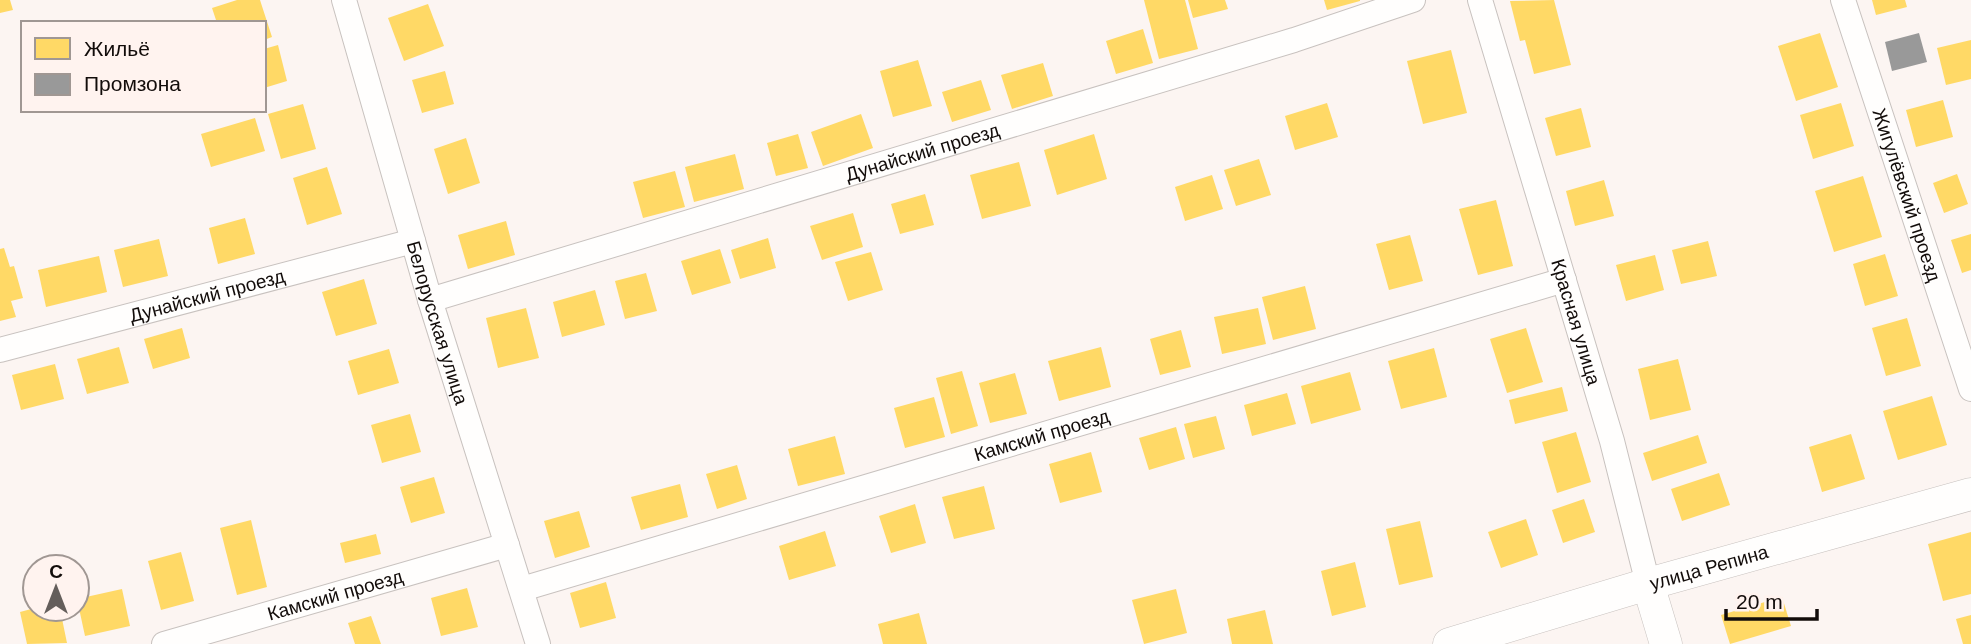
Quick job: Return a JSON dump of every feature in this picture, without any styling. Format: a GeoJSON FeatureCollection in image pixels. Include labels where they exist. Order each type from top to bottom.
{"type":"FeatureCollection","features":[{"type":"Feature","properties":{"kind":"street","name":"Белорусская улица"},"geometry":{"type":"LineString","coordinates":[[344,0],[430,300],[538,644]]}},
{"type":"Feature","properties":{"kind":"street","name":"Дунайский проезд"},"geometry":{"type":"LineString","coordinates":[[430,300],[1294,40],[1413,0]]}},
{"type":"Feature","properties":{"kind":"street","name":"Красная улица"},"geometry":{"type":"LineString","coordinates":[[1480,0],[1612,441],[1666,644]]}},
{"type":"Feature","properties":{"kind":"street","name":"Жигулёвский проезд"},"geometry":{"type":"LineString","coordinates":[[1843,0],[1971,389]]}},
{"type":"Feature","properties":{"kind":"street","name":"Дунайский проезд"},"geometry":{"type":"LineString","coordinates":[[0,350],[413,242]]}},
{"type":"Feature","properties":{"kind":"street","name":"Камский проезд"},"geometry":{"type":"LineString","coordinates":[[522,589],[1564,280]]}},
{"type":"Feature","properties":{"kind":"street","name":"улица Репина"},"geometry":{"type":"LineString","coordinates":[[1449,644],[1648,584],[1971,494]]}},
{"type":"Feature","properties":{"kind":"street","name":"Камский проезд"},"geometry":{"type":"LineString","coordinates":[[164,644],[508,545]]}},
{"type":"Feature","properties":{"kind":"building: Жильё"},"geometry":{"type":"Polygon","coordinates":[[[0,0],[10,0],[13,10],[0,13],[0,0]]]}},
{"type":"Feature","properties":{"kind":"building: Жильё"},"geometry":{"type":"Polygon","coordinates":[[[237,0],[260,0],[272,37],[266,39],[266,21],[216,21],[212,8],[237,0]]]}},
{"type":"Feature","properties":{"kind":"building: Жильё"},"geometry":{"type":"Polygon","coordinates":[[[1144,0],[1185,0],[1198,49],[1159,59],[1144,0]]]}},
{"type":"Feature","properties":{"kind":"building: Жильё"},"geometry":{"type":"Polygon","coordinates":[[[1188,0],[1225,0],[1228,9],[1193,18],[1188,0]]]}},
{"type":"Feature","properties":{"kind":"building: Жильё"},"geometry":{"type":"Polygon","coordinates":[[[1324,0],[1360,0],[1360,1],[1327,10],[1324,0]]]}},
{"type":"Feature","properties":{"kind":"building: Жильё"},"geometry":{"type":"Polygon","coordinates":[[[1554,0],[1571,65],[1534,74],[1525,40],[1520,41],[1510,1],[1554,0]]]}},
{"type":"Feature","properties":{"kind":"building: Жильё"},"geometry":{"type":"Polygon","coordinates":[[[1872,0],[1905,0],[1907,7],[1876,15],[1872,0]]]}},
{"type":"Feature","properties":{"kind":"building: Жильё"},"geometry":{"type":"Polygon","coordinates":[[[428,4],[444,46],[404,61],[388,18],[428,4]]]}},
{"type":"Feature","properties":{"kind":"building: Жильё"},"geometry":{"type":"Polygon","coordinates":[[[1143,29],[1153,63],[1116,74],[1106,41],[1143,29]]]}},
{"type":"Feature","properties":{"kind":"building: Жильё"},"geometry":{"type":"Polygon","coordinates":[[[1820,33],[1838,87],[1796,101],[1778,46],[1820,33]]]}},
{"type":"Feature","properties":{"kind":"building: Жильё"},"geometry":{"type":"Polygon","coordinates":[[[1971,40],[1971,79],[1946,85],[1937,48],[1971,40]]]}},
{"type":"Feature","properties":{"kind":"building: Жильё"},"geometry":{"type":"Polygon","coordinates":[[[278,45],[287,81],[266,87],[266,48],[278,45]]]}},
{"type":"Feature","properties":{"kind":"building: Жильё"},"geometry":{"type":"Polygon","coordinates":[[[1451,50],[1467,113],[1423,124],[1407,61],[1451,50]]]}},
{"type":"Feature","properties":{"kind":"building: Жильё"},"geometry":{"type":"Polygon","coordinates":[[[918,60],[932,106],[893,117],[880,71],[918,60]]]}},
{"type":"Feature","properties":{"kind":"building: Жильё"},"geometry":{"type":"Polygon","coordinates":[[[1043,63],[1053,96],[1012,109],[1001,75],[1043,63]]]}},
{"type":"Feature","properties":{"kind":"building: Жильё"},"geometry":{"type":"Polygon","coordinates":[[[445,71],[454,104],[422,113],[412,80],[445,71]]]}},
{"type":"Feature","properties":{"kind":"building: Жильё"},"geometry":{"type":"Polygon","coordinates":[[[981,80],[991,110],[952,122],[942,92],[981,80]]]}},
{"type":"Feature","properties":{"kind":"building: Жильё"},"geometry":{"type":"Polygon","coordinates":[[[1943,100],[1953,137],[1916,147],[1906,110],[1943,100]]]}},
{"type":"Feature","properties":{"kind":"building: Жильё"},"geometry":{"type":"Polygon","coordinates":[[[1327,103],[1338,137],[1295,150],[1285,116],[1327,103]]]}},
{"type":"Feature","properties":{"kind":"building: Жильё"},"geometry":{"type":"Polygon","coordinates":[[[1841,103],[1854,146],[1813,159],[1800,115],[1841,103]]]}},
{"type":"Feature","properties":{"kind":"building: Жильё"},"geometry":{"type":"Polygon","coordinates":[[[303,104],[316,149],[281,159],[268,114],[303,104]]]}},
{"type":"Feature","properties":{"kind":"building: Жильё"},"geometry":{"type":"Polygon","coordinates":[[[1581,108],[1591,147],[1556,156],[1545,118],[1581,108]]]}},
{"type":"Feature","properties":{"kind":"building: Жильё"},"geometry":{"type":"Polygon","coordinates":[[[861,114],[873,148],[823,166],[811,132],[861,114]]]}},
{"type":"Feature","properties":{"kind":"building: Жильё"},"geometry":{"type":"Polygon","coordinates":[[[255,118],[265,151],[211,167],[201,134],[255,118]]]}},
{"type":"Feature","properties":{"kind":"building: Жильё"},"geometry":{"type":"Polygon","coordinates":[[[798,134],[808,168],[776,176],[767,143],[798,134]]]}},
{"type":"Feature","properties":{"kind":"building: Жильё"},"geometry":{"type":"Polygon","coordinates":[[[1094,134],[1107,179],[1057,195],[1044,150],[1094,134]]]}},
{"type":"Feature","properties":{"kind":"building: Жильё"},"geometry":{"type":"Polygon","coordinates":[[[466,138],[480,183],[448,194],[434,149],[466,138]]]}},
{"type":"Feature","properties":{"kind":"building: Жильё"},"geometry":{"type":"Polygon","coordinates":[[[735,154],[744,189],[694,202],[685,167],[735,154]]]}},
{"type":"Feature","properties":{"kind":"building: Жильё"},"geometry":{"type":"Polygon","coordinates":[[[1259,159],[1271,195],[1236,206],[1224,170],[1259,159]]]}},
{"type":"Feature","properties":{"kind":"building: Жильё"},"geometry":{"type":"Polygon","coordinates":[[[1019,162],[1031,206],[982,219],[970,175],[1019,162]]]}},
{"type":"Feature","properties":{"kind":"building: Жильё"},"geometry":{"type":"Polygon","coordinates":[[[327,167],[342,214],[307,225],[293,178],[327,167]]]}},
{"type":"Feature","properties":{"kind":"building: Жильё"},"geometry":{"type":"Polygon","coordinates":[[[675,171],[685,207],[643,218],[633,182],[675,171]]]}},
{"type":"Feature","properties":{"kind":"building: Жильё"},"geometry":{"type":"Polygon","coordinates":[[[1957,174],[1968,204],[1944,213],[1933,183],[1957,174]]]}},
{"type":"Feature","properties":{"kind":"building: Жильё"},"geometry":{"type":"Polygon","coordinates":[[[1212,175],[1223,209],[1185,221],[1175,187],[1212,175]]]}},
{"type":"Feature","properties":{"kind":"building: Жильё"},"geometry":{"type":"Polygon","coordinates":[[[1863,176],[1882,237],[1834,252],[1815,191],[1863,176]]]}},
{"type":"Feature","properties":{"kind":"building: Жильё"},"geometry":{"type":"Polygon","coordinates":[[[1604,180],[1614,216],[1575,226],[1566,191],[1604,180]]]}},
{"type":"Feature","properties":{"kind":"building: Жильё"},"geometry":{"type":"Polygon","coordinates":[[[925,194],[934,225],[900,234],[891,204],[925,194]]]}},
{"type":"Feature","properties":{"kind":"building: Жильё"},"geometry":{"type":"Polygon","coordinates":[[[1496,200],[1513,266],[1478,275],[1459,209],[1496,200]]]}},
{"type":"Feature","properties":{"kind":"building: Жильё"},"geometry":{"type":"Polygon","coordinates":[[[853,213],[863,247],[822,260],[810,226],[853,213]]]}},
{"type":"Feature","properties":{"kind":"building: Жильё"},"geometry":{"type":"Polygon","coordinates":[[[245,218],[255,254],[218,264],[209,228],[245,218]]]}},
{"type":"Feature","properties":{"kind":"building: Жильё"},"geometry":{"type":"Polygon","coordinates":[[[506,221],[515,255],[468,269],[458,235],[506,221]]]}},
{"type":"Feature","properties":{"kind":"building: Жильё"},"geometry":{"type":"Polygon","coordinates":[[[1971,234],[1971,270],[1962,273],[1951,240],[1971,234]]]}},
{"type":"Feature","properties":{"kind":"building: Жильё"},"geometry":{"type":"Polygon","coordinates":[[[1410,235],[1423,281],[1389,290],[1376,244],[1410,235]]]}},
{"type":"Feature","properties":{"kind":"building: Жильё"},"geometry":{"type":"Polygon","coordinates":[[[768,238],[776,268],[740,279],[731,250],[768,238]]]}},
{"type":"Feature","properties":{"kind":"building: Жильё"},"geometry":{"type":"Polygon","coordinates":[[[159,239],[168,276],[123,287],[114,250],[159,239]]]}},
{"type":"Feature","properties":{"kind":"building: Жильё"},"geometry":{"type":"Polygon","coordinates":[[[1708,241],[1717,276],[1681,284],[1672,250],[1708,241]]]}},
{"type":"Feature","properties":{"kind":"building: Жильё"},"geometry":{"type":"Polygon","coordinates":[[[4,248],[10,267],[14,266],[23,298],[11,301],[16,317],[0,321],[0,249],[4,248]]]}},
{"type":"Feature","properties":{"kind":"building: Жильё"},"geometry":{"type":"Polygon","coordinates":[[[720,249],[731,283],[692,295],[681,261],[720,249]]]}},
{"type":"Feature","properties":{"kind":"building: Жильё"},"geometry":{"type":"Polygon","coordinates":[[[871,252],[883,290],[848,301],[835,262],[871,252]]]}},
{"type":"Feature","properties":{"kind":"building: Жильё"},"geometry":{"type":"Polygon","coordinates":[[[1885,254],[1898,296],[1865,306],[1853,264],[1885,254]]]}},
{"type":"Feature","properties":{"kind":"building: Жильё"},"geometry":{"type":"Polygon","coordinates":[[[1655,255],[1664,290],[1626,301],[1616,265],[1655,255]]]}},
{"type":"Feature","properties":{"kind":"building: Жильё"},"geometry":{"type":"Polygon","coordinates":[[[99,256],[107,292],[46,307],[38,270],[99,256]]]}},
{"type":"Feature","properties":{"kind":"building: Жильё"},"geometry":{"type":"Polygon","coordinates":[[[646,273],[657,311],[625,319],[615,281],[646,273]]]}},
{"type":"Feature","properties":{"kind":"building: Жильё"},"geometry":{"type":"Polygon","coordinates":[[[364,279],[377,324],[336,336],[322,292],[364,279]]]}},
{"type":"Feature","properties":{"kind":"building: Жильё"},"geometry":{"type":"Polygon","coordinates":[[[1305,286],[1316,329],[1273,340],[1262,297],[1305,286]]]}},
{"type":"Feature","properties":{"kind":"building: Жильё"},"geometry":{"type":"Polygon","coordinates":[[[595,290],[605,325],[562,337],[553,302],[595,290]]]}},
{"type":"Feature","properties":{"kind":"building: Жильё"},"geometry":{"type":"Polygon","coordinates":[[[526,308],[539,358],[498,368],[486,318],[526,308]]]}},
{"type":"Feature","properties":{"kind":"building: Жильё"},"geometry":{"type":"Polygon","coordinates":[[[1258,308],[1266,344],[1222,354],[1214,317],[1258,308]]]}},
{"type":"Feature","properties":{"kind":"building: Жильё"},"geometry":{"type":"Polygon","coordinates":[[[1907,318],[1921,366],[1886,376],[1872,328],[1907,318]]]}},
{"type":"Feature","properties":{"kind":"building: Жильё"},"geometry":{"type":"Polygon","coordinates":[[[182,328],[190,358],[153,369],[144,339],[182,328]]]}},
{"type":"Feature","properties":{"kind":"building: Жильё"},"geometry":{"type":"Polygon","coordinates":[[[1526,328],[1543,382],[1507,393],[1490,339],[1526,328]]]}},
{"type":"Feature","properties":{"kind":"building: Жильё"},"geometry":{"type":"Polygon","coordinates":[[[1181,330],[1191,367],[1160,375],[1150,339],[1181,330]]]}},
{"type":"Feature","properties":{"kind":"building: Жильё"},"geometry":{"type":"Polygon","coordinates":[[[119,347],[129,383],[87,394],[77,359],[119,347]]]}},
{"type":"Feature","properties":{"kind":"building: Жильё"},"geometry":{"type":"Polygon","coordinates":[[[1101,347],[1111,387],[1059,401],[1048,361],[1101,347]]]}},
{"type":"Feature","properties":{"kind":"building: Жильё"},"geometry":{"type":"Polygon","coordinates":[[[1434,348],[1447,397],[1401,409],[1388,361],[1434,348]]]}},
{"type":"Feature","properties":{"kind":"building: Жильё"},"geometry":{"type":"Polygon","coordinates":[[[389,349],[399,383],[358,395],[348,361],[389,349]]]}},
{"type":"Feature","properties":{"kind":"building: Жильё"},"geometry":{"type":"Polygon","coordinates":[[[1678,359],[1691,410],[1650,420],[1638,369],[1678,359]]]}},
{"type":"Feature","properties":{"kind":"building: Жильё"},"geometry":{"type":"Polygon","coordinates":[[[55,364],[64,399],[21,410],[12,375],[55,364]]]}},
{"type":"Feature","properties":{"kind":"building: Жильё"},"geometry":{"type":"Polygon","coordinates":[[[962,371],[978,426],[951,434],[936,378],[962,371]]]}},
{"type":"Feature","properties":{"kind":"building: Жильё"},"geometry":{"type":"Polygon","coordinates":[[[1350,372],[1361,410],[1311,424],[1301,386],[1350,372]]]}},
{"type":"Feature","properties":{"kind":"building: Жильё"},"geometry":{"type":"Polygon","coordinates":[[[1015,373],[1027,414],[990,423],[979,383],[1015,373]]]}},
{"type":"Feature","properties":{"kind":"building: Жильё"},"geometry":{"type":"Polygon","coordinates":[[[1562,387],[1568,411],[1515,424],[1509,400],[1562,387]]]}},
{"type":"Feature","properties":{"kind":"building: Жильё"},"geometry":{"type":"Polygon","coordinates":[[[1287,393],[1296,424],[1252,436],[1244,405],[1287,393]]]}},
{"type":"Feature","properties":{"kind":"building: Жильё"},"geometry":{"type":"Polygon","coordinates":[[[1932,396],[1947,445],[1898,460],[1883,411],[1932,396]]]}},
{"type":"Feature","properties":{"kind":"building: Жильё"},"geometry":{"type":"Polygon","coordinates":[[[934,397],[945,437],[905,448],[894,408],[934,397]]]}},
{"type":"Feature","properties":{"kind":"building: Жильё"},"geometry":{"type":"Polygon","coordinates":[[[410,414],[421,452],[382,463],[371,425],[410,414]]]}},
{"type":"Feature","properties":{"kind":"building: Жильё"},"geometry":{"type":"Polygon","coordinates":[[[1216,416],[1225,449],[1193,458],[1184,424],[1216,416]]]}},
{"type":"Feature","properties":{"kind":"building: Жильё"},"geometry":{"type":"Polygon","coordinates":[[[1176,427],[1185,459],[1149,470],[1139,438],[1176,427]]]}},
{"type":"Feature","properties":{"kind":"building: Жильё"},"geometry":{"type":"Polygon","coordinates":[[[1576,432],[1591,482],[1557,493],[1542,442],[1576,432]]]}},
{"type":"Feature","properties":{"kind":"building: Жильё"},"geometry":{"type":"Polygon","coordinates":[[[1851,434],[1865,479],[1822,492],[1809,447],[1851,434]]]}},
{"type":"Feature","properties":{"kind":"building: Жильё"},"geometry":{"type":"Polygon","coordinates":[[[1698,435],[1707,463],[1652,481],[1643,453],[1698,435]]]}},
{"type":"Feature","properties":{"kind":"building: Жильё"},"geometry":{"type":"Polygon","coordinates":[[[835,436],[845,474],[798,486],[788,449],[835,436]]]}},
{"type":"Feature","properties":{"kind":"building: Жильё"},"geometry":{"type":"Polygon","coordinates":[[[1091,452],[1102,492],[1060,503],[1049,464],[1091,452]]]}},
{"type":"Feature","properties":{"kind":"building: Жильё"},"geometry":{"type":"Polygon","coordinates":[[[737,465],[747,499],[717,509],[706,474],[737,465]]]}},
{"type":"Feature","properties":{"kind":"building: Жильё"},"geometry":{"type":"Polygon","coordinates":[[[1719,473],[1730,505],[1682,521],[1671,489],[1719,473]]]}},
{"type":"Feature","properties":{"kind":"building: Жильё"},"geometry":{"type":"Polygon","coordinates":[[[434,477],[445,513],[411,523],[400,487],[434,477]]]}},
{"type":"Feature","properties":{"kind":"building: Жильё"},"geometry":{"type":"Polygon","coordinates":[[[680,484],[688,517],[641,530],[631,497],[680,484]]]}},
{"type":"Feature","properties":{"kind":"building: Жильё"},"geometry":{"type":"Polygon","coordinates":[[[984,486],[995,529],[954,539],[942,497],[984,486]]]}},
{"type":"Feature","properties":{"kind":"building: Жильё"},"geometry":{"type":"Polygon","coordinates":[[[1584,499],[1595,532],[1563,543],[1552,510],[1584,499]]]}},
{"type":"Feature","properties":{"kind":"building: Жильё"},"geometry":{"type":"Polygon","coordinates":[[[915,504],[926,543],[891,553],[879,516],[915,504]]]}},
{"type":"Feature","properties":{"kind":"building: Жильё"},"geometry":{"type":"Polygon","coordinates":[[[579,511],[590,547],[555,558],[544,521],[579,511]]]}},
{"type":"Feature","properties":{"kind":"building: Жильё"},"geometry":{"type":"Polygon","coordinates":[[[1526,519],[1538,555],[1501,568],[1488,532],[1526,519]]]}},
{"type":"Feature","properties":{"kind":"building: Жильё"},"geometry":{"type":"Polygon","coordinates":[[[251,520],[267,587],[237,595],[220,528],[251,520]]]}},
{"type":"Feature","properties":{"kind":"building: Жильё"},"geometry":{"type":"Polygon","coordinates":[[[1420,521],[1433,577],[1399,585],[1386,529],[1420,521]]]}},
{"type":"Feature","properties":{"kind":"building: Жильё"},"geometry":{"type":"Polygon","coordinates":[[[825,531],[836,566],[789,580],[779,546],[825,531]]]}},
{"type":"Feature","properties":{"kind":"building: Жильё"},"geometry":{"type":"Polygon","coordinates":[[[1971,532],[1971,594],[1943,601],[1928,544],[1971,532]]]}},
{"type":"Feature","properties":{"kind":"building: Жильё"},"geometry":{"type":"Polygon","coordinates":[[[376,534],[381,554],[345,563],[340,543],[376,534]]]}},
{"type":"Feature","properties":{"kind":"building: Жильё"},"geometry":{"type":"Polygon","coordinates":[[[181,552],[194,601],[161,610],[148,561],[181,552]]]}},
{"type":"Feature","properties":{"kind":"building: Жильё"},"geometry":{"type":"Polygon","coordinates":[[[1355,562],[1366,607],[1332,616],[1321,571],[1355,562]]]}},
{"type":"Feature","properties":{"kind":"building: Жильё"},"geometry":{"type":"Polygon","coordinates":[[[606,582],[616,618],[580,628],[570,593],[606,582]]]}},
{"type":"Feature","properties":{"kind":"building: Жильё"},"geometry":{"type":"Polygon","coordinates":[[[467,588],[478,627],[441,636],[431,598],[467,588]]]}},
{"type":"Feature","properties":{"kind":"building: Жильё"},"geometry":{"type":"Polygon","coordinates":[[[122,589],[130,626],[85,636],[82,623],[91,623],[91,596],[122,589]]]}},
{"type":"Feature","properties":{"kind":"building: Жильё"},"geometry":{"type":"Polygon","coordinates":[[[1176,589],[1187,633],[1144,644],[1132,600],[1176,589]]]}},
{"type":"Feature","properties":{"kind":"building: Жильё"},"geometry":{"type":"Polygon","coordinates":[[[1782,597],[1791,626],[1730,644],[1721,615],[1782,597]]]}},
{"type":"Feature","properties":{"kind":"building: Жильё"},"geometry":{"type":"Polygon","coordinates":[[[1265,610],[1273,644],[1232,644],[1227,619],[1265,610]]]}},
{"type":"Feature","properties":{"kind":"building: Жильё"},"geometry":{"type":"Polygon","coordinates":[[[919,613],[927,644],[883,644],[878,624],[919,613]]]}},
{"type":"Feature","properties":{"kind":"building: Жильё"},"geometry":{"type":"Polygon","coordinates":[[[1971,615],[1971,644],[1963,644],[1956,619],[1971,615]]]}},
{"type":"Feature","properties":{"kind":"building: Жильё"},"geometry":{"type":"Polygon","coordinates":[[[371,616],[381,644],[355,644],[348,623],[371,616]]]}},
{"type":"Feature","properties":{"kind":"building: Жильё"},"geometry":{"type":"Polygon","coordinates":[[[22,623],[63,623],[67,643],[27,644],[22,623]]]}},
{"type":"Feature","properties":{"kind":"building: Промзона"},"geometry":{"type":"Polygon","coordinates":[[[1919,33],[1927,62],[1892,71],[1885,42],[1919,33]]]}}]}
